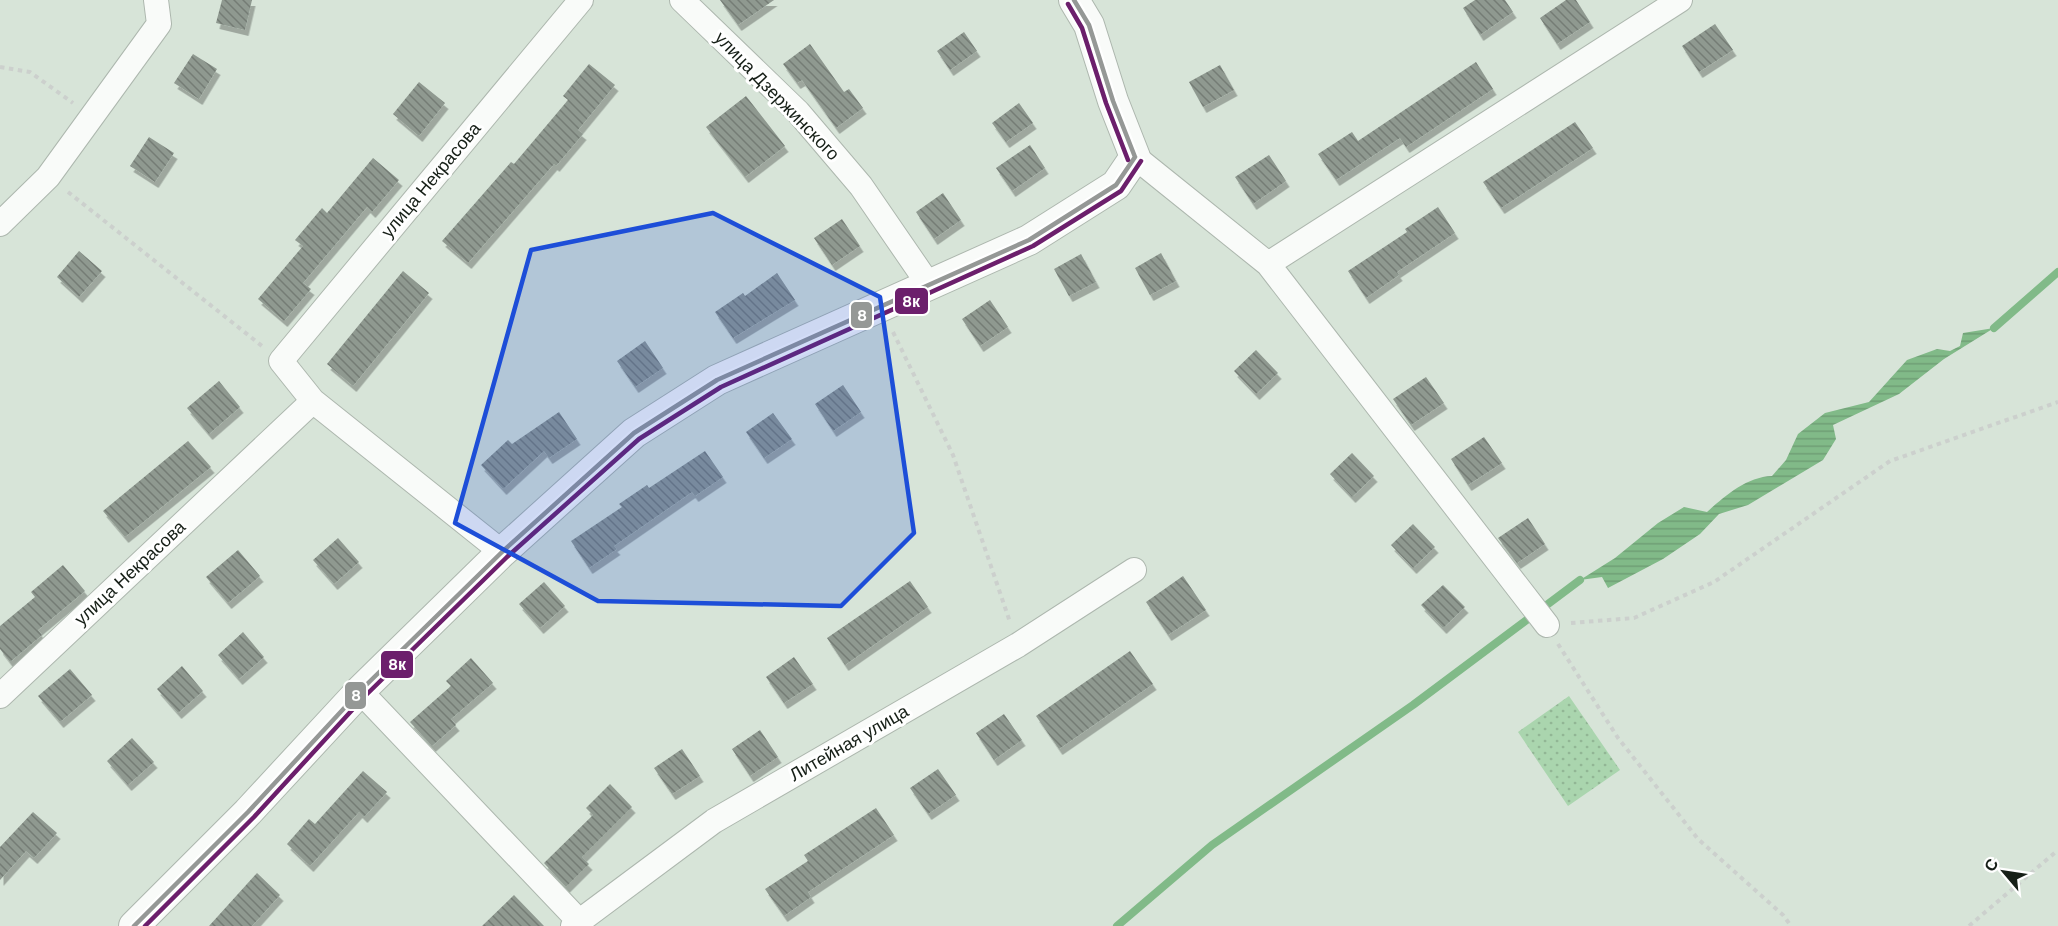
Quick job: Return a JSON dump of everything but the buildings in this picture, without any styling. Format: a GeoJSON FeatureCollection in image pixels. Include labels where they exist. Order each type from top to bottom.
{"type":"FeatureCollection","features":[{"type":"Feature","properties":{"kind":"street"},"geometry":{"type":"LineString","coordinates":[[0,224],[48,177],[159,24],[156,0]]}},
{"type":"Feature","properties":{"kind":"street","name":"улица Некрасова"},"geometry":{"type":"LineString","coordinates":[[281,361],[581,0]]}},
{"type":"Feature","properties":{"kind":"street","name":"улица Дзержинского"},"geometry":{"type":"LineString","coordinates":[[682,0],[805,120],[861,186],[928,285]]}},
{"type":"Feature","properties":{"kind":"street"},"geometry":{"type":"LineString","coordinates":[[1074,0],[1089,25],[1113,101],[1135,157],[1268,264],[1547,626]]}},
{"type":"Feature","properties":{"kind":"street"},"geometry":{"type":"LineString","coordinates":[[1268,264],[1669,3]]}},
{"type":"Feature","properties":{"kind":"street"},"geometry":{"type":"LineString","coordinates":[[134,926],[248,812],[360,691],[502,552],[634,433],[717,380],[1029,240],[1116,185],[1135,157]]}},
{"type":"Feature","properties":{"kind":"street"},"geometry":{"type":"LineString","coordinates":[[281,361],[313,401],[502,552]]}},
{"type":"Feature","properties":{"kind":"street","name":"улица Некрасова"},"geometry":{"type":"LineString","coordinates":[[0,696],[313,401]]}},
{"type":"Feature","properties":{"kind":"street","name":"Литейная улица"},"geometry":{"type":"LineString","coordinates":[[575,923],[714,821],[1018,645],[1134,570]]}},
{"type":"Feature","properties":{"kind":"street"},"geometry":{"type":"LineString","coordinates":[[360,691],[575,923]]}},
{"type":"Feature","properties":{"kind":"path"},"geometry":{"type":"LineString","coordinates":[[0,67],[30,72],[92,116]]}},
{"type":"Feature","properties":{"kind":"path"},"geometry":{"type":"LineString","coordinates":[[48,177],[281,361]]}},
{"type":"Feature","properties":{"kind":"path"},"geometry":{"type":"LineString","coordinates":[[881,306],[953,455],[1018,645]]}},
{"type":"Feature","properties":{"kind":"path"},"geometry":{"type":"LineString","coordinates":[[1791,926],[1783,915],[1698,839],[1618,738],[1547,626],[1634,618],[1714,582],[1890,461],[2058,402]]}},
{"type":"Feature","properties":{"kind":"path"},"geometry":{"type":"LineString","coordinates":[[1969,926],[2058,850]]}},
{"type":"Feature","properties":{"kind":"highlighted area"},"geometry":{"type":"Polygon","coordinates":[[[713,213],[880,297],[914,533],[841,606],[598,601],[455,523],[531,250],[713,213]]]}},
{"type":"Feature","properties":{"kind":"shaded area"},"geometry":{"type":"Polygon","coordinates":[[[1994,328],[1944,359],[1899,394],[1833,425],[1836,439],[1823,460],[1748,505],[1719,514],[1700,534],[1663,559],[1608,588],[1602,577],[1580,580],[1615,558],[1658,523],[1684,507],[1707,512],[1745,484],[1762,477],[1772,476],[1786,460],[1798,434],[1825,413],[1869,402],[1907,360],[1937,349],[1950,351],[1960,346],[1963,333],[1994,328]]]}},
{"type":"Feature","properties":{"kind":"shaded area"},"geometry":{"type":"Polygon","coordinates":[[[1569,696],[1620,770],[1568,806],[1518,732],[1569,696]]]}},
{"type":"Feature","properties":{"kind":"waterway"},"geometry":{"type":"LineString","coordinates":[[1994,328],[2058,272]]}},
{"type":"Feature","properties":{"kind":"waterway"},"geometry":{"type":"LineString","coordinates":[[1117,926],[1212,845],[1413,705],[1580,580]]}},
{"type":"Feature","properties":{"kind":"transit line","name":"8"},"geometry":{"type":"LineString","coordinates":[[1074,0],[1089,25],[1113,101],[1135,157]]}},
{"type":"Feature","properties":{"kind":"transit line","name":"8к"},"geometry":{"type":"LineString","coordinates":[[1068,4],[1082,28],[1106,103],[1128,160]]}},
{"type":"Feature","properties":{"kind":"transit line","name":"8"},"geometry":{"type":"LineString","coordinates":[[134,926],[248,812],[360,691],[502,552],[634,433],[717,380],[1029,240],[1116,185],[1135,157]]}},
{"type":"Feature","properties":{"kind":"transit line","name":"8к"},"geometry":{"type":"LineString","coordinates":[[145,926],[254,817],[365,696],[507,557],[639,439],[721,387],[1033,246],[1121,191],[1141,161]]}}]}
